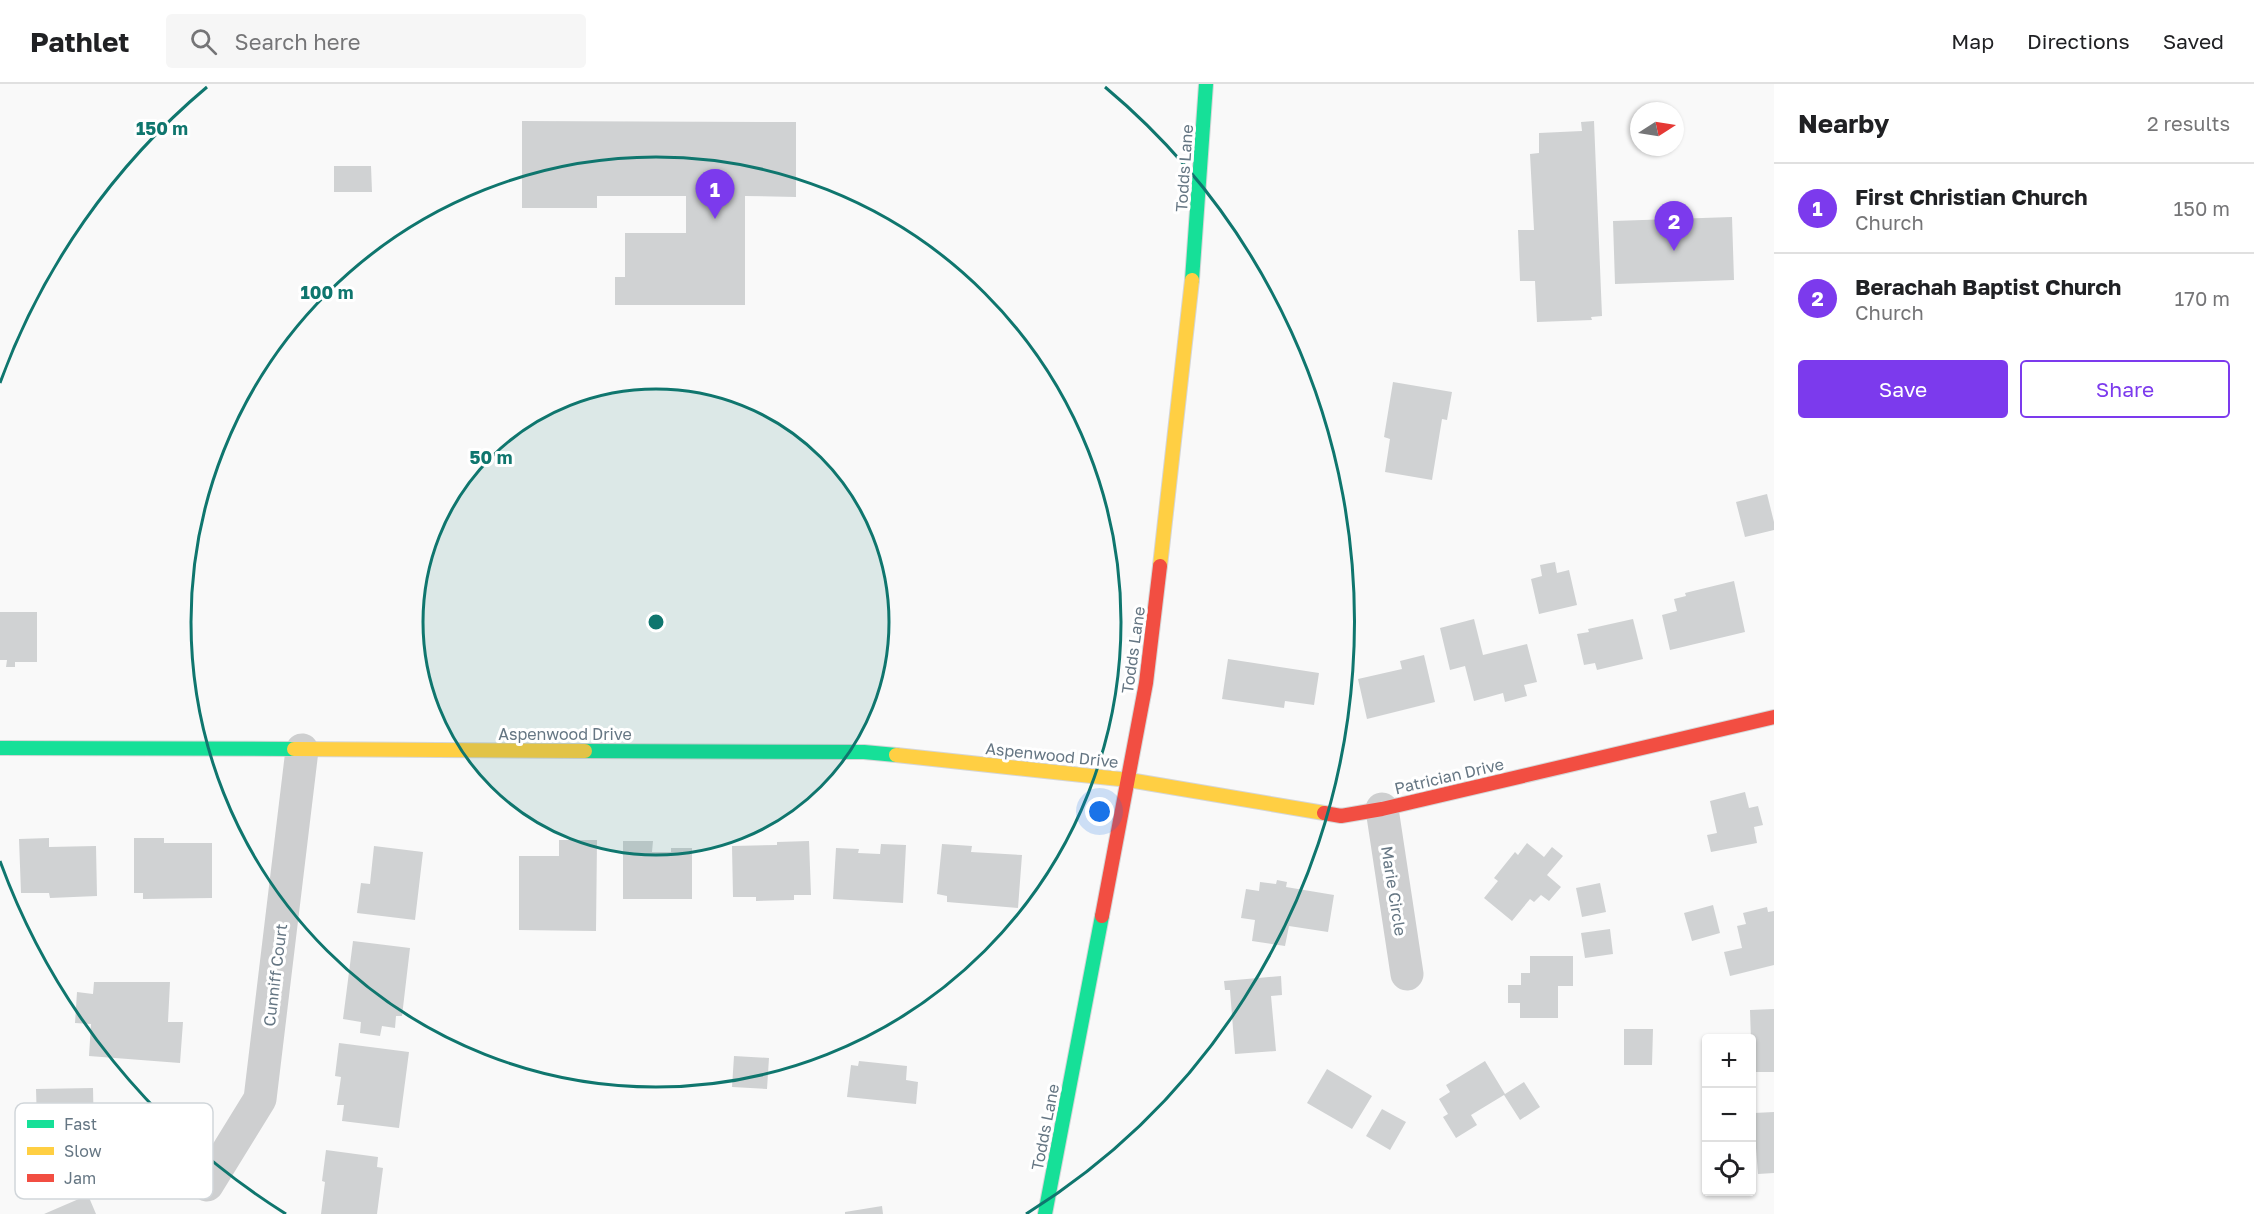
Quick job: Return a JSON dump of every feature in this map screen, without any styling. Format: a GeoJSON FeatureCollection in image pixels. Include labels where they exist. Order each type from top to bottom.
{"type":"FeatureCollection","features":[{"type":"Feature","properties":{"kind":"street","name":"Todds Lane"},"geometry":{"type":"LineString","coordinates":[[1045,1214],[1146,683],[1189,315],[1206,84]]}},
{"type":"Feature","properties":{"kind":"street","name":"Patrician Drive"},"geometry":{"type":"LineString","coordinates":[[1129,780],[1341,816],[1382,809],[1774,717]]}},
{"type":"Feature","properties":{"kind":"street","name":"Aspenwood Drive"},"geometry":{"type":"LineString","coordinates":[[0,748],[864,752],[1129,780]]}},
{"type":"Feature","properties":{"kind":"street","name":"Cunniff Court"},"geometry":{"type":"LineString","coordinates":[[213,1175],[260,1099],[302,750]]}},
{"type":"Feature","properties":{"kind":"street","name":"Marie Circle"},"geometry":{"type":"LineString","coordinates":[[1382,809],[1407,974]]}},
{"type":"Feature","properties":{"kind":"building"},"geometry":{"type":"Polygon","coordinates":[[[522,121],[796,122],[796,197],[745,196],[745,305],[615,305],[615,277],[625,277],[625,233],[686,233],[686,196],[597,196],[597,208],[522,208],[522,121]]]}},
{"type":"Feature","properties":{"kind":"building"},"geometry":{"type":"Polygon","coordinates":[[[1594,121],[1602,316],[1591,317],[1592,320],[1537,322],[1535,281],[1520,281],[1518,230],[1534,230],[1530,154],[1539,153],[1539,133],[1582,131],[1581,122],[1594,121]]]}},
{"type":"Feature","properties":{"kind":"building"},"geometry":{"type":"Polygon","coordinates":[[[334,166],[371,166],[372,192],[334,192],[334,166]]]}},
{"type":"Feature","properties":{"kind":"building"},"geometry":{"type":"Polygon","coordinates":[[[1732,217],[1734,280],[1615,284],[1613,221],[1732,217]]]}},
{"type":"Feature","properties":{"kind":"building"},"geometry":{"type":"Polygon","coordinates":[[[1393,382],[1452,392],[1447,420],[1442,419],[1432,480],[1385,472],[1390,439],[1384,437],[1393,382]]]}},
{"type":"Feature","properties":{"kind":"building"},"geometry":{"type":"Polygon","coordinates":[[[1767,494],[1774,530],[1745,537],[1736,502],[1767,494]]]}},
{"type":"Feature","properties":{"kind":"building"},"geometry":{"type":"Polygon","coordinates":[[[1555,562],[1557,573],[1569,570],[1577,605],[1539,614],[1531,579],[1542,576],[1540,565],[1555,562]]]}},
{"type":"Feature","properties":{"kind":"building"},"geometry":{"type":"Polygon","coordinates":[[[1734,581],[1745,632],[1670,650],[1662,615],[1677,611],[1674,599],[1686,596],[1685,593],[1734,581]]]}},
{"type":"Feature","properties":{"kind":"building"},"geometry":{"type":"Polygon","coordinates":[[[0,612],[37,612],[37,662],[15,662],[15,667],[6,667],[7,660],[0,660],[0,612]]]}},
{"type":"Feature","properties":{"kind":"building"},"geometry":{"type":"Polygon","coordinates":[[[1474,619],[1483,655],[1527,644],[1537,682],[1524,685],[1527,696],[1505,702],[1503,693],[1474,701],[1465,666],[1450,670],[1440,628],[1474,619]]]}},
{"type":"Feature","properties":{"kind":"building"},"geometry":{"type":"Polygon","coordinates":[[[1633,619],[1643,659],[1597,670],[1595,663],[1584,665],[1577,634],[1589,632],[1588,629],[1633,619]]]}},
{"type":"Feature","properties":{"kind":"building"},"geometry":{"type":"Polygon","coordinates":[[[1424,655],[1435,702],[1367,719],[1358,679],[1402,669],[1400,661],[1424,655]]]}},
{"type":"Feature","properties":{"kind":"building"},"geometry":{"type":"Polygon","coordinates":[[[1228,659],[1319,673],[1314,705],[1285,701],[1284,708],[1222,699],[1228,659]]]}},
{"type":"Feature","properties":{"kind":"building"},"geometry":{"type":"Polygon","coordinates":[[[1745,792],[1749,808],[1758,806],[1763,825],[1754,827],[1757,843],[1711,852],[1707,835],[1717,833],[1710,801],[1745,792]]]}},
{"type":"Feature","properties":{"kind":"building"},"geometry":{"type":"Polygon","coordinates":[[[49,838],[49,847],[96,846],[97,896],[50,898],[49,893],[21,893],[19,839],[49,838]]]}},
{"type":"Feature","properties":{"kind":"building"},"geometry":{"type":"Polygon","coordinates":[[[134,838],[164,838],[164,843],[212,843],[212,898],[143,899],[143,893],[134,893],[134,838]]]}},
{"type":"Feature","properties":{"kind":"building"},"geometry":{"type":"Polygon","coordinates":[[[559,840],[597,840],[596,931],[519,930],[519,856],[559,856],[559,840]]]}},
{"type":"Feature","properties":{"kind":"building"},"geometry":{"type":"Polygon","coordinates":[[[623,841],[653,841],[652,852],[671,852],[671,848],[692,848],[692,899],[623,899],[623,841]]]}},
{"type":"Feature","properties":{"kind":"building"},"geometry":{"type":"Polygon","coordinates":[[[809,841],[811,895],[794,895],[794,900],[756,901],[756,897],[733,897],[732,846],[777,845],[777,842],[809,841]]]}},
{"type":"Feature","properties":{"kind":"building"},"geometry":{"type":"Polygon","coordinates":[[[1527,843],[1544,857],[1552,847],[1563,856],[1547,875],[1561,887],[1549,901],[1541,895],[1534,902],[1530,899],[1512,921],[1484,898],[1498,881],[1494,878],[1515,852],[1518,855],[1527,843]]]}},
{"type":"Feature","properties":{"kind":"building"},"geometry":{"type":"Polygon","coordinates":[[[881,844],[906,845],[903,903],[833,899],[836,848],[859,849],[858,853],[880,854],[881,844]]]}},
{"type":"Feature","properties":{"kind":"building"},"geometry":{"type":"Polygon","coordinates":[[[942,844],[972,846],[971,852],[1022,855],[1018,908],[947,902],[947,896],[937,894],[942,844]]]}},
{"type":"Feature","properties":{"kind":"building"},"geometry":{"type":"Polygon","coordinates":[[[374,846],[423,852],[415,920],[357,913],[361,883],[370,884],[374,846]]]}},
{"type":"Feature","properties":{"kind":"building"},"geometry":{"type":"Polygon","coordinates":[[[1277,880],[1287,882],[1286,887],[1334,895],[1328,932],[1289,926],[1285,946],[1252,941],[1255,920],[1241,918],[1246,889],[1259,891],[1260,882],[1276,884],[1277,880]]]}},
{"type":"Feature","properties":{"kind":"building"},"geometry":{"type":"Polygon","coordinates":[[[1600,883],[1606,912],[1582,917],[1576,888],[1600,883]]]}},
{"type":"Feature","properties":{"kind":"building"},"geometry":{"type":"Polygon","coordinates":[[[1713,905],[1720,933],[1692,941],[1684,913],[1713,905]]]}},
{"type":"Feature","properties":{"kind":"building"},"geometry":{"type":"Polygon","coordinates":[[[1767,907],[1768,912],[1774,911],[1774,965],[1730,976],[1724,952],[1742,948],[1737,926],[1746,924],[1743,913],[1767,907]]]}},
{"type":"Feature","properties":{"kind":"building"},"geometry":{"type":"Polygon","coordinates":[[[1610,929],[1613,954],[1585,958],[1581,933],[1610,929]]]}},
{"type":"Feature","properties":{"kind":"building"},"geometry":{"type":"Polygon","coordinates":[[[353,941],[410,948],[402,1016],[396,1016],[395,1028],[382,1026],[380,1036],[360,1033],[361,1022],[343,1019],[353,941]]]}},
{"type":"Feature","properties":{"kind":"building"},"geometry":{"type":"Polygon","coordinates":[[[1530,956],[1573,956],[1573,986],[1558,986],[1558,1018],[1520,1018],[1520,1003],[1508,1003],[1508,985],[1521,985],[1521,973],[1530,973],[1530,956]]]}},
{"type":"Feature","properties":{"kind":"building"},"geometry":{"type":"Polygon","coordinates":[[[1281,976],[1282,995],[1271,996],[1276,1051],[1235,1054],[1230,990],[1225,990],[1224,981],[1281,976]]]}},
{"type":"Feature","properties":{"kind":"building"},"geometry":{"type":"Polygon","coordinates":[[[94,982],[170,982],[168,1022],[183,1022],[180,1063],[89,1056],[91,1024],[75,1023],[77,992],[93,994],[94,982]]]}},
{"type":"Feature","properties":{"kind":"building"},"geometry":{"type":"Polygon","coordinates":[[[1774,1009],[1774,1072],[1756,1072],[1756,1034],[1751,1034],[1750,1010],[1774,1009]]]}},
{"type":"Feature","properties":{"kind":"building"},"geometry":{"type":"Polygon","coordinates":[[[1624,1029],[1653,1029],[1652,1065],[1624,1065],[1624,1029]]]}},
{"type":"Feature","properties":{"kind":"building"},"geometry":{"type":"Polygon","coordinates":[[[339,1043],[409,1052],[399,1128],[342,1121],[344,1105],[337,1105],[341,1077],[335,1076],[339,1043]]]}},
{"type":"Feature","properties":{"kind":"building"},"geometry":{"type":"Polygon","coordinates":[[[734,1056],[769,1058],[767,1089],[732,1087],[734,1056]]]}},
{"type":"Feature","properties":{"kind":"building"},"geometry":{"type":"Polygon","coordinates":[[[859,1061],[907,1066],[906,1080],[918,1082],[916,1104],[847,1097],[851,1065],[858,1066],[859,1061]]]}},
{"type":"Feature","properties":{"kind":"building"},"geometry":{"type":"Polygon","coordinates":[[[1485,1061],[1505,1094],[1524,1082],[1540,1107],[1520,1120],[1504,1095],[1471,1115],[1477,1125],[1456,1138],[1443,1117],[1448,1114],[1439,1099],[1450,1092],[1446,1085],[1485,1061]]]}},
{"type":"Feature","properties":{"kind":"building"},"geometry":{"type":"Polygon","coordinates":[[[1327,1069],[1372,1096],[1352,1129],[1307,1103],[1327,1069]]]}},
{"type":"Feature","properties":{"kind":"building"},"geometry":{"type":"Polygon","coordinates":[[[93,1088],[93,1103],[36,1103],[36,1089],[93,1088]]]}},
{"type":"Feature","properties":{"kind":"building"},"geometry":{"type":"Polygon","coordinates":[[[1382,1109],[1406,1122],[1390,1150],[1366,1136],[1382,1109]]]}},
{"type":"Feature","properties":{"kind":"building"},"geometry":{"type":"Polygon","coordinates":[[[1774,1112],[1774,1173],[1758,1174],[1756,1113],[1774,1112]]]}},
{"type":"Feature","properties":{"kind":"building"},"geometry":{"type":"Polygon","coordinates":[[[326,1150],[378,1157],[377,1167],[383,1168],[377,1214],[321,1214],[326,1150]]]}},
{"type":"Feature","properties":{"kind":"building"},"geometry":{"type":"Polygon","coordinates":[[[79,1199],[90,1199],[96,1214],[44,1214],[79,1199]]]}},
{"type":"Feature","properties":{"kind":"building"},"geometry":{"type":"Polygon","coordinates":[[[882,1206],[883,1214],[845,1214],[845,1212],[882,1206]]]}},
{"type":"Feature","properties":{"kind":"traffic: fast"},"geometry":{"type":"LineString","coordinates":[[1192,280],[1206,84]]}},
{"type":"Feature","properties":{"kind":"traffic: fast"},"geometry":{"type":"LineString","coordinates":[[0,748],[294,749]]}},
{"type":"Feature","properties":{"kind":"traffic: fast"},"geometry":{"type":"LineString","coordinates":[[585,751],[864,752],[896,755]]}},
{"type":"Feature","properties":{"kind":"traffic: fast"},"geometry":{"type":"LineString","coordinates":[[1045,1214],[1102,916]]}},
{"type":"Feature","properties":{"kind":"traffic: slow"},"geometry":{"type":"LineString","coordinates":[[1160,566],[1192,280]]}},
{"type":"Feature","properties":{"kind":"traffic: slow"},"geometry":{"type":"LineString","coordinates":[[294,749],[585,751]]}},
{"type":"Feature","properties":{"kind":"traffic: slow"},"geometry":{"type":"LineString","coordinates":[[896,755],[1129,780],[1324,813]]}},
{"type":"Feature","properties":{"kind":"traffic: jam"},"geometry":{"type":"LineString","coordinates":[[1102,916],[1146,683],[1160,566]]}},
{"type":"Feature","properties":{"kind":"traffic: jam"},"geometry":{"type":"LineString","coordinates":[[1324,813],[1341,816],[1382,809],[1774,717]]}},
{"type":"Feature","properties":{"kind":"place","name":"First Christian Church"},"geometry":{"type":"Point","coordinates":[715,219]}},
{"type":"Feature","properties":{"kind":"place","name":"Berachah Baptist Church"},"geometry":{"type":"Point","coordinates":[1674,251]}}]}
